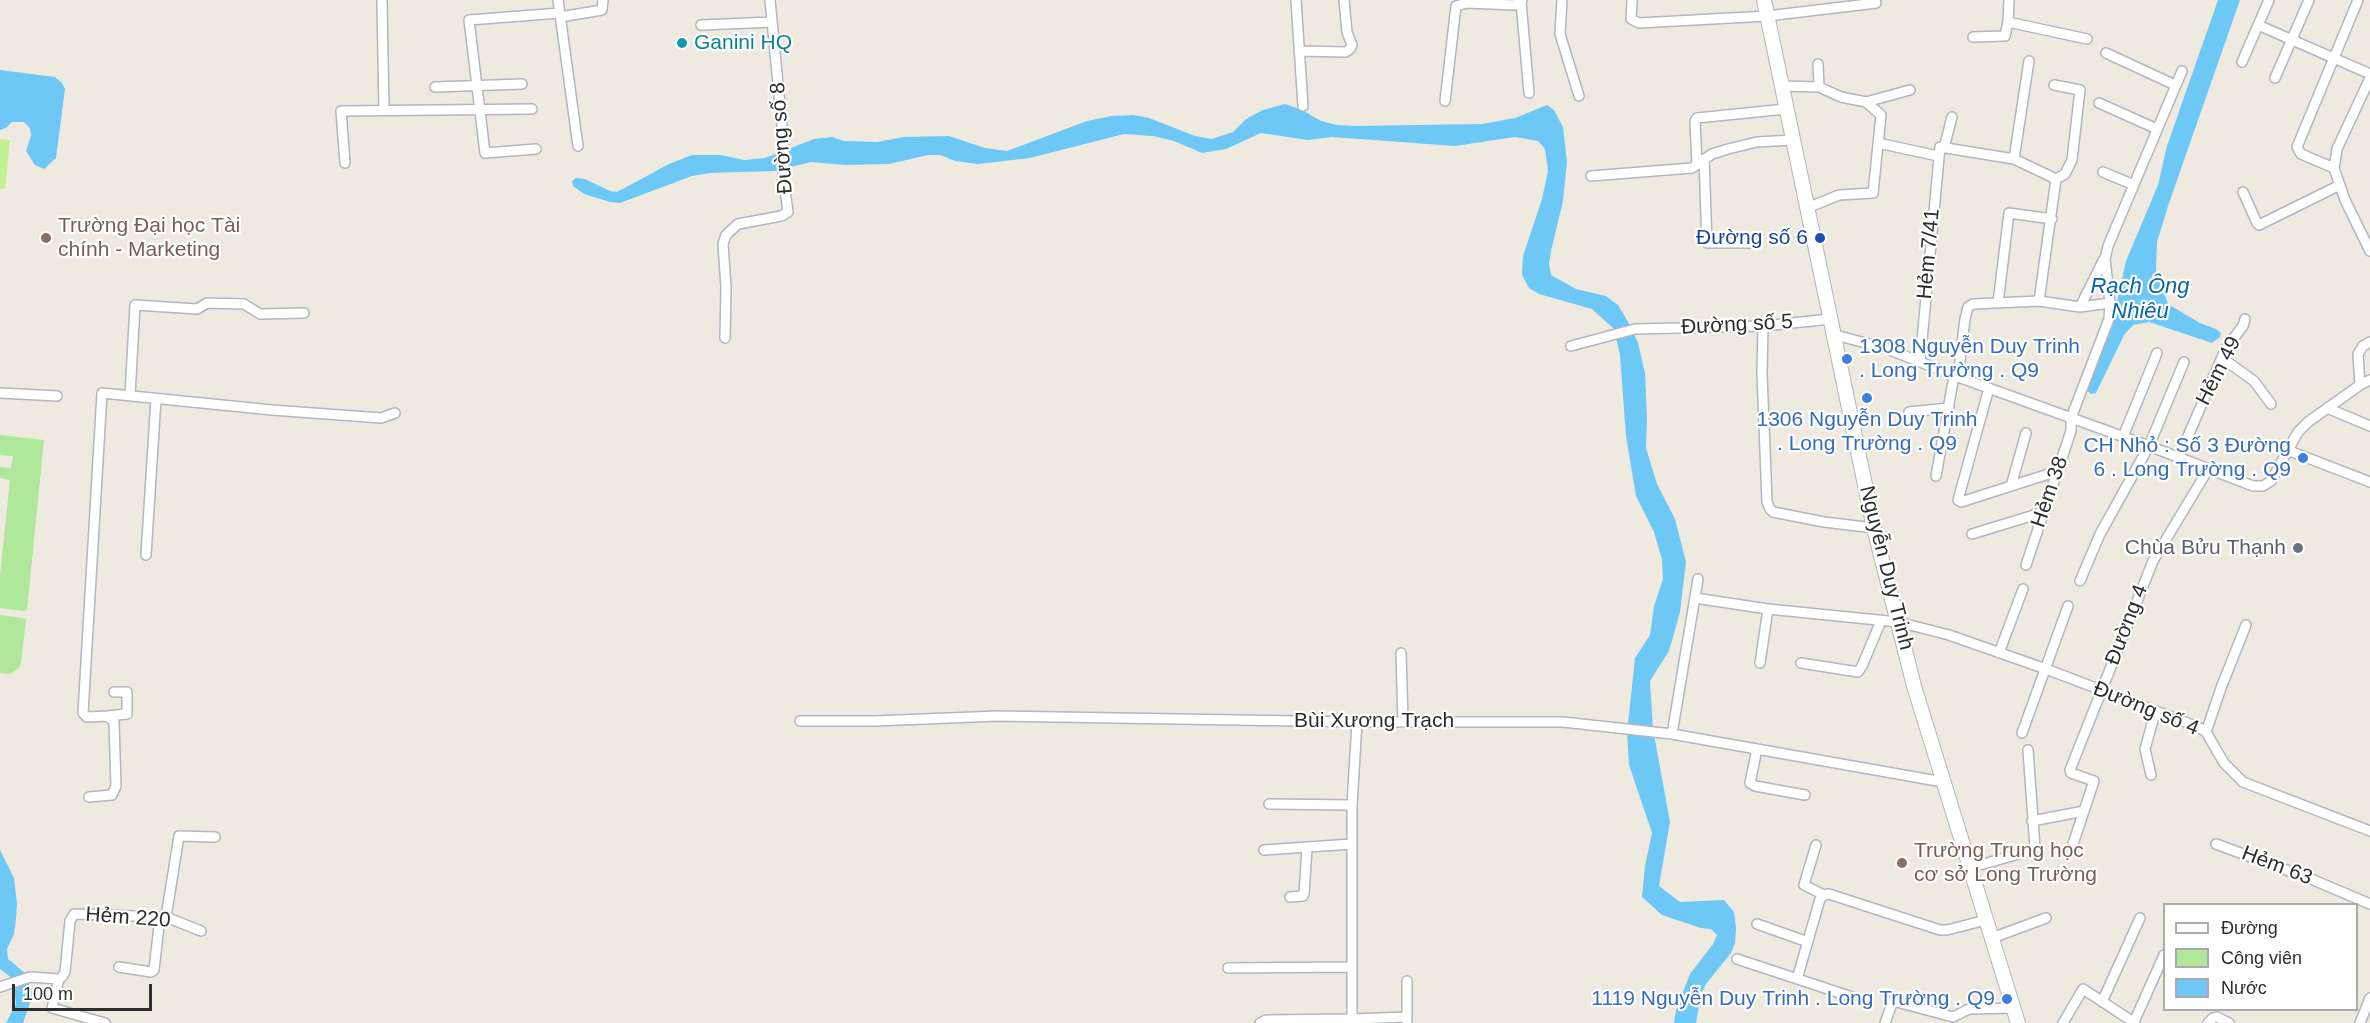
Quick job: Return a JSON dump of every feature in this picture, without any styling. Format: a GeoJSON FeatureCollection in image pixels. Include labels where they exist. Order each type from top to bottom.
{"type":"FeatureCollection","features":[{"type":"Feature","properties":{"kind":"main road","name":"Nguyễn Duy Trinh"},"geometry":{"type":"LineString","coordinates":[[1764,0],[1874,528],[1943,782],[2018,1023]]}},
{"type":"Feature","properties":{"kind":"street"},"geometry":{"type":"LineString","coordinates":[[558,0],[578,146]]}},
{"type":"Feature","properties":{"kind":"street"},"geometry":{"type":"LineString","coordinates":[[536,149],[485,153],[469,20],[560,15],[602,10],[603,0]]}},
{"type":"Feature","properties":{"kind":"street","name":"Đường số 8"},"geometry":{"type":"LineString","coordinates":[[725,338],[726,287],[723,244],[726,235],[738,224],[786,215],[788,210],[783,174],[784,147],[770,0]]}},
{"type":"Feature","properties":{"kind":"street"},"geometry":{"type":"LineString","coordinates":[[1296,0],[1303,106]]}},
{"type":"Feature","properties":{"kind":"street"},"geometry":{"type":"LineString","coordinates":[[1299,51],[1346,52],[1350,50],[1352,41],[1347,32],[1344,0]]}},
{"type":"Feature","properties":{"kind":"street"},"geometry":{"type":"LineString","coordinates":[[1562,0],[1560,34],[1579,96]]}},
{"type":"Feature","properties":{"kind":"street"},"geometry":{"type":"LineString","coordinates":[[1632,0],[1631,19],[1639,23],[1767,16],[1876,3]]}},
{"type":"Feature","properties":{"kind":"street"},"geometry":{"type":"LineString","coordinates":[[1973,37],[2005,36],[2009,0]]}},
{"type":"Feature","properties":{"kind":"street"},"geometry":{"type":"LineString","coordinates":[[2242,62],[2269,0]]}},
{"type":"Feature","properties":{"kind":"street"},"geometry":{"type":"LineString","coordinates":[[2275,78],[2309,0]]}},
{"type":"Feature","properties":{"kind":"street"},"geometry":{"type":"LineString","coordinates":[[2334,168],[2301,154],[2297,147],[2358,0]]}},
{"type":"Feature","properties":{"kind":"street"},"geometry":{"type":"LineString","coordinates":[[1445,101],[1456,6],[1462,3],[1515,4],[1522,1],[1529,93]]}},
{"type":"Feature","properties":{"kind":"street"},"geometry":{"type":"LineString","coordinates":[[382,2],[384,111]]}},
{"type":"Feature","properties":{"kind":"street"},"geometry":{"type":"LineString","coordinates":[[701,25],[772,22]]}},
{"type":"Feature","properties":{"kind":"street"},"geometry":{"type":"LineString","coordinates":[[2008,22],[2087,39]]}},
{"type":"Feature","properties":{"kind":"street"},"geometry":{"type":"LineString","coordinates":[[2258,25],[2370,76],[2337,150],[2334,168],[2370,251]]}},
{"type":"Feature","properties":{"kind":"street"},"geometry":{"type":"LineString","coordinates":[[2106,52],[2175,85]]}},
{"type":"Feature","properties":{"kind":"street"},"geometry":{"type":"LineString","coordinates":[[2014,159],[2029,61]]}},
{"type":"Feature","properties":{"kind":"street"},"geometry":{"type":"LineString","coordinates":[[1818,64],[1819,87]]}},
{"type":"Feature","properties":{"kind":"street"},"geometry":{"type":"LineString","coordinates":[[2080,307],[2105,258],[2182,71]]}},
{"type":"Feature","properties":{"kind":"street"},"geometry":{"type":"LineString","coordinates":[[435,87],[522,84]]}},
{"type":"Feature","properties":{"kind":"street"},"geometry":{"type":"LineString","coordinates":[[2054,85],[2080,90],[2070,167],[2065,174],[2056,179]]}},
{"type":"Feature","properties":{"kind":"street"},"geometry":{"type":"LineString","coordinates":[[1781,86],[1819,87],[1841,97],[1866,102],[1910,90]]}},
{"type":"Feature","properties":{"kind":"street"},"geometry":{"type":"LineString","coordinates":[[1807,208],[1839,195],[1873,193],[1881,116],[1866,102]]}},
{"type":"Feature","properties":{"kind":"street"},"geometry":{"type":"LineString","coordinates":[[2099,104],[2157,129]]}},
{"type":"Feature","properties":{"kind":"street"},"geometry":{"type":"LineString","coordinates":[[345,163],[341,111],[532,109]]}},
{"type":"Feature","properties":{"kind":"street"},"geometry":{"type":"LineString","coordinates":[[1753,243],[1707,243],[1701,162],[1695,121],[1697,118],[1786,109]]}},
{"type":"Feature","properties":{"kind":"street","name":"Hẻm 7/41"},"geometry":{"type":"LineString","coordinates":[[1920,362],[1941,150],[1952,117]]}},
{"type":"Feature","properties":{"kind":"street"},"geometry":{"type":"LineString","coordinates":[[1591,176],[1692,168],[1738,147],[1758,142],[1792,140]]}},
{"type":"Feature","properties":{"kind":"street"},"geometry":{"type":"LineString","coordinates":[[1878,143],[2014,159],[2056,179]]}},
{"type":"Feature","properties":{"kind":"street"},"geometry":{"type":"LineString","coordinates":[[2103,172],[2134,185]]}},
{"type":"Feature","properties":{"kind":"street"},"geometry":{"type":"LineString","coordinates":[[2039,301],[2056,179]]}},
{"type":"Feature","properties":{"kind":"street"},"geometry":{"type":"LineString","coordinates":[[2243,192],[2259,225],[2340,185]]}},
{"type":"Feature","properties":{"kind":"street"},"geometry":{"type":"LineString","coordinates":[[1998,303],[2009,213],[2052,219]]}},
{"type":"Feature","properties":{"kind":"street","name":"Hẻm 38"},"geometry":{"type":"LineString","coordinates":[[2025,565],[2071,431],[2071,418],[2109,319],[2110,303],[2105,258]]}},
{"type":"Feature","properties":{"kind":"street"},"geometry":{"type":"LineString","coordinates":[[1936,476],[1968,307],[1973,304],[2039,301],[2080,307],[2110,303]]}},
{"type":"Feature","properties":{"kind":"street"},"geometry":{"type":"LineString","coordinates":[[130,395],[135,305],[197,309],[207,303],[244,304],[260,314],[304,313]]}},
{"type":"Feature","properties":{"kind":"street","name":"Đường số 5"},"geometry":{"type":"LineString","coordinates":[[1570,346],[1639,329],[1763,326],[1831,319]]}},
{"type":"Feature","properties":{"kind":"street","name":"Hẻm 49"},"geometry":{"type":"LineString","coordinates":[[2179,457],[2226,348],[2243,326],[2245,319]]}},
{"type":"Feature","properties":{"kind":"street"},"geometry":{"type":"LineString","coordinates":[[1763,326],[1762,373],[1767,502],[1770,509],[1773,512],[1824,522],[1874,528]]}},
{"type":"Feature","properties":{"kind":"street"},"geometry":{"type":"LineString","coordinates":[[1835,335],[1885,348],[1956,377],[2122,436],[2253,486],[2263,486],[2271,481],[2298,432],[2327,408],[2370,380]]}},
{"type":"Feature","properties":{"kind":"street"},"geometry":{"type":"LineString","coordinates":[[2360,385],[2358,354],[2362,346],[2370,342]]}},
{"type":"Feature","properties":{"kind":"street"},"geometry":{"type":"LineString","coordinates":[[2122,436],[2157,353]]}},
{"type":"Feature","properties":{"kind":"street"},"geometry":{"type":"LineString","coordinates":[[2222,358],[2254,381],[2271,404]]}},
{"type":"Feature","properties":{"kind":"street"},"geometry":{"type":"LineString","coordinates":[[2080,581],[2100,534],[2149,446],[2184,362]]}},
{"type":"Feature","properties":{"kind":"street"},"geometry":{"type":"LineString","coordinates":[[1989,388],[1958,498],[1961,502],[2058,471]]}},
{"type":"Feature","properties":{"kind":"street"},"geometry":{"type":"LineString","coordinates":[[0,393],[57,396]]}},
{"type":"Feature","properties":{"kind":"street"},"geometry":{"type":"LineString","coordinates":[[114,692],[128,692],[127,714],[87,717],[83,713],[102,393],[381,418],[395,413]]}},
{"type":"Feature","properties":{"kind":"street"},"geometry":{"type":"LineString","coordinates":[[146,555],[156,399]]}},
{"type":"Feature","properties":{"kind":"street"},"geometry":{"type":"LineString","coordinates":[[1909,412],[1949,408]]}},
{"type":"Feature","properties":{"kind":"street"},"geometry":{"type":"LineString","coordinates":[[2327,408],[2370,426]]}},
{"type":"Feature","properties":{"kind":"street"},"geometry":{"type":"LineString","coordinates":[[2011,486],[2026,433]]}},
{"type":"Feature","properties":{"kind":"street"},"geometry":{"type":"LineString","coordinates":[[2287,450],[2370,482]]}},
{"type":"Feature","properties":{"kind":"street","name":"Đường 4"},"geometry":{"type":"LineString","coordinates":[[2084,811],[2094,781],[2070,771],[2153,561],[2209,468]]}},
{"type":"Feature","properties":{"kind":"street"},"geometry":{"type":"LineString","coordinates":[[1972,534],[2043,512]]}},
{"type":"Feature","properties":{"kind":"street"},"geometry":{"type":"LineString","coordinates":[[1672,734],[1698,579]]}},
{"type":"Feature","properties":{"kind":"street"},"geometry":{"type":"LineString","coordinates":[[2000,652],[2023,589]]}},
{"type":"Feature","properties":{"kind":"street","name":"Đường số 4"},"geometry":{"type":"LineString","coordinates":[[1695,598],[1768,609],[1898,622],[1938,631],[2000,652],[2206,732],[2224,763],[2243,782],[2370,831]]}},
{"type":"Feature","properties":{"kind":"street"},"geometry":{"type":"LineString","coordinates":[[2022,733],[2068,606]]}},
{"type":"Feature","properties":{"kind":"street"},"geometry":{"type":"LineString","coordinates":[[1760,663],[1768,609]]}},
{"type":"Feature","properties":{"kind":"street"},"geometry":{"type":"LineString","coordinates":[[1802,663],[1858,672],[1881,621]]}},
{"type":"Feature","properties":{"kind":"street"},"geometry":{"type":"LineString","coordinates":[[2206,732],[2246,625]]}},
{"type":"Feature","properties":{"kind":"street"},"geometry":{"type":"LineString","coordinates":[[1401,653],[1403,721]]}},
{"type":"Feature","properties":{"kind":"street"},"geometry":{"type":"LineString","coordinates":[[2151,775],[2145,749],[2155,713]]}},
{"type":"Feature","properties":{"kind":"street"},"geometry":{"type":"LineString","coordinates":[[89,798],[112,795],[116,786],[114,722],[107,716]]}},
{"type":"Feature","properties":{"kind":"street","name":"Bùi Xương Trạch"},"geometry":{"type":"LineString","coordinates":[[800,721],[875,721],[1008,716],[1357,722],[1563,722],[1672,734],[1943,782]]}},
{"type":"Feature","properties":{"kind":"street"},"geometry":{"type":"LineString","coordinates":[[1352,1021],[1352,805],[1357,722]]}},
{"type":"Feature","properties":{"kind":"street"},"geometry":{"type":"LineString","coordinates":[[1758,749],[1750,783],[1755,786],[1804,795]]}},
{"type":"Feature","properties":{"kind":"street"},"geometry":{"type":"LineString","coordinates":[[1969,868],[2035,848],[2028,750]]}},
{"type":"Feature","properties":{"kind":"street"},"geometry":{"type":"LineString","coordinates":[[1269,804],[1352,805]]}},
{"type":"Feature","properties":{"kind":"street"},"geometry":{"type":"LineString","coordinates":[[2032,821],[2084,811],[2073,844]]}},
{"type":"Feature","properties":{"kind":"street"},"geometry":{"type":"LineString","coordinates":[[119,967],[154,970],[179,836],[215,837]]}},
{"type":"Feature","properties":{"kind":"street"},"geometry":{"type":"LineString","coordinates":[[1264,850],[1352,844]]}},
{"type":"Feature","properties":{"kind":"street","name":"Hẻm 63"},"geometry":{"type":"LineString","coordinates":[[2216,844],[2370,904]]}},
{"type":"Feature","properties":{"kind":"street"},"geometry":{"type":"LineString","coordinates":[[1816,845],[1804,885],[1824,896]]}},
{"type":"Feature","properties":{"kind":"street"},"geometry":{"type":"LineString","coordinates":[[1290,897],[1304,894],[1307,848]]}},
{"type":"Feature","properties":{"kind":"street"},"geometry":{"type":"LineString","coordinates":[[1797,979],[1820,899],[1829,894],[1940,930],[1986,920]]}},
{"type":"Feature","properties":{"kind":"street","name":"Hẻm 220"},"geometry":{"type":"LineString","coordinates":[[59,979],[65,972],[69,921],[74,914],[163,917],[201,930]]}},
{"type":"Feature","properties":{"kind":"street"},"geometry":{"type":"LineString","coordinates":[[1992,938],[2046,918]]}},
{"type":"Feature","properties":{"kind":"street"},"geometry":{"type":"LineString","coordinates":[[2102,1002],[2140,918]]}},
{"type":"Feature","properties":{"kind":"street"},"geometry":{"type":"LineString","coordinates":[[1757,924],[1808,942]]}},
{"type":"Feature","properties":{"kind":"street"},"geometry":{"type":"LineString","coordinates":[[2063,1023],[2083,989],[2135,1023],[2163,958]]}},
{"type":"Feature","properties":{"kind":"street"},"geometry":{"type":"LineString","coordinates":[[1737,959],[1852,997]]}},
{"type":"Feature","properties":{"kind":"street"},"geometry":{"type":"LineString","coordinates":[[1228,968],[1351,967]]}},
{"type":"Feature","properties":{"kind":"street"},"geometry":{"type":"LineString","coordinates":[[0,987],[6,987],[10,983],[30,977],[59,979],[52,1008],[105,1023]]}},
{"type":"Feature","properties":{"kind":"street"},"geometry":{"type":"LineString","coordinates":[[1260,1023],[1266,1020],[1408,1020],[1407,981]]}},
{"type":"Feature","properties":{"kind":"street"},"geometry":{"type":"LineString","coordinates":[[2360,1023],[2370,998]]}},
{"type":"Feature","properties":{"kind":"street"},"geometry":{"type":"LineString","coordinates":[[1885,1023],[1893,1001],[1953,1017],[1969,1008],[2013,1008]]}},
{"type":"Feature","properties":{"kind":"street"},"geometry":{"type":"LineString","coordinates":[[2208,1023],[2217,1017],[2229,1023]]}},
{"type":"Feature","properties":{"kind":"green space"},"geometry":{"type":"Polygon","coordinates":[[[0,139],[10,140],[5,189],[0,189],[0,139]]]}},
{"type":"Feature","properties":{"kind":"green space"},"geometry":{"type":"Polygon","coordinates":[[[0,435],[44,440],[27,610],[23,611],[0,608],[0,575],[10,480],[0,478],[0,467],[11,468],[13,456],[0,455],[0,435]]]}},
{"type":"Feature","properties":{"kind":"green space"},"geometry":{"type":"Polygon","coordinates":[[[0,615],[26,620],[21,663],[19,668],[10,674],[0,673],[0,615]]]}},
{"type":"Feature","properties":{"kind":"water","name":"Rạch Ông Nhiêu"},"geometry":{"type":"Polygon","coordinates":[[[2218,0],[2240,0],[2168,206],[2157,242],[2156,271],[2168,304],[2200,323],[2216,329],[2221,333],[2220,337],[2212,343],[2149,322],[2133,325],[2124,335],[2096,393],[2091,394],[2085,389],[2115,310],[2126,261],[2158,185],[2167,146],[2218,0]]]}},
{"type":"Feature","properties":{"kind":"water"},"geometry":{"type":"Polygon","coordinates":[[[0,70],[55,77],[65,89],[56,158],[44,169],[35,165],[26,151],[31,136],[30,128],[24,122],[12,122],[0,130],[0,70]]]}},
{"type":"Feature","properties":{"kind":"water"},"geometry":{"type":"Polygon","coordinates":[[[1285,104],[1302,110],[1321,121],[1355,126],[1482,124],[1515,118],[1547,105],[1554,110],[1563,127],[1567,162],[1563,201],[1549,263],[1551,275],[1576,289],[1606,296],[1618,305],[1631,327],[1638,343],[1645,373],[1646,448],[1657,484],[1675,519],[1686,562],[1680,612],[1669,651],[1650,681],[1653,729],[1670,822],[1659,886],[1680,902],[1724,900],[1734,912],[1736,928],[1735,943],[1731,953],[1706,984],[1701,994],[1696,1023],[1674,1023],[1676,1010],[1690,974],[1713,944],[1717,935],[1711,929],[1662,915],[1642,897],[1645,866],[1652,833],[1629,765],[1627,733],[1635,658],[1650,635],[1654,606],[1663,579],[1662,560],[1654,532],[1636,496],[1626,436],[1620,355],[1614,329],[1592,309],[1539,294],[1529,288],[1522,275],[1523,256],[1542,199],[1548,171],[1545,149],[1538,141],[1515,137],[1455,146],[1332,137],[1308,140],[1261,133],[1226,149],[1202,153],[1174,141],[1153,136],[1124,134],[1030,158],[978,164],[955,161],[940,155],[928,155],[889,164],[846,165],[811,162],[775,171],[710,173],[692,176],[620,203],[584,194],[573,186],[572,181],[576,178],[585,179],[617,192],[669,164],[692,155],[721,155],[744,160],[765,158],[814,139],[832,137],[844,141],[877,142],[904,137],[949,136],[985,148],[1007,151],[1087,121],[1112,116],[1133,115],[1149,118],[1195,136],[1212,139],[1233,132],[1246,119],[1263,110],[1285,104]]]}},
{"type":"Feature","properties":{"kind":"water"},"geometry":{"type":"Polygon","coordinates":[[[0,850],[14,878],[17,904],[14,934],[7,949],[8,959],[25,973],[33,994],[23,1023],[6,1023],[16,1004],[13,979],[0,969],[0,850]]]}},
{"type":"Feature","properties":{"kind":"place","name":"Ganini HQ"},"geometry":{"type":"Point","coordinates":[682,43]}},
{"type":"Feature","properties":{"kind":"place","name":"Trường Đại học Tài chính - Marketing"},"geometry":{"type":"Point","coordinates":[46,238]}},
{"type":"Feature","properties":{"kind":"place","name":"Đường số 6"},"geometry":{"type":"Point","coordinates":[1820,238]}},
{"type":"Feature","properties":{"kind":"place","name":"1308 Nguyễn Duy Trinh . Long Trường . Q9"},"geometry":{"type":"Point","coordinates":[1847,359]}},
{"type":"Feature","properties":{"kind":"place","name":"1306 Nguyễn Duy Trinh . Long Trường . Q9"},"geometry":{"type":"Point","coordinates":[1867,398]}},
{"type":"Feature","properties":{"kind":"place","name":"CH Nhỏ : Số 3 Đường 6 . Long Trường . Q9"},"geometry":{"type":"Point","coordinates":[2303,458]}},
{"type":"Feature","properties":{"kind":"place","name":"Chùa Bửu Thạnh"},"geometry":{"type":"Point","coordinates":[2298,548]}},
{"type":"Feature","properties":{"kind":"place","name":"Trường Trung học cơ sở Long Trường"},"geometry":{"type":"Point","coordinates":[1902,863]}},
{"type":"Feature","properties":{"kind":"place","name":"1119 Nguyễn Duy Trinh . Long Trường . Q9"},"geometry":{"type":"Point","coordinates":[2007,999]}}]}
